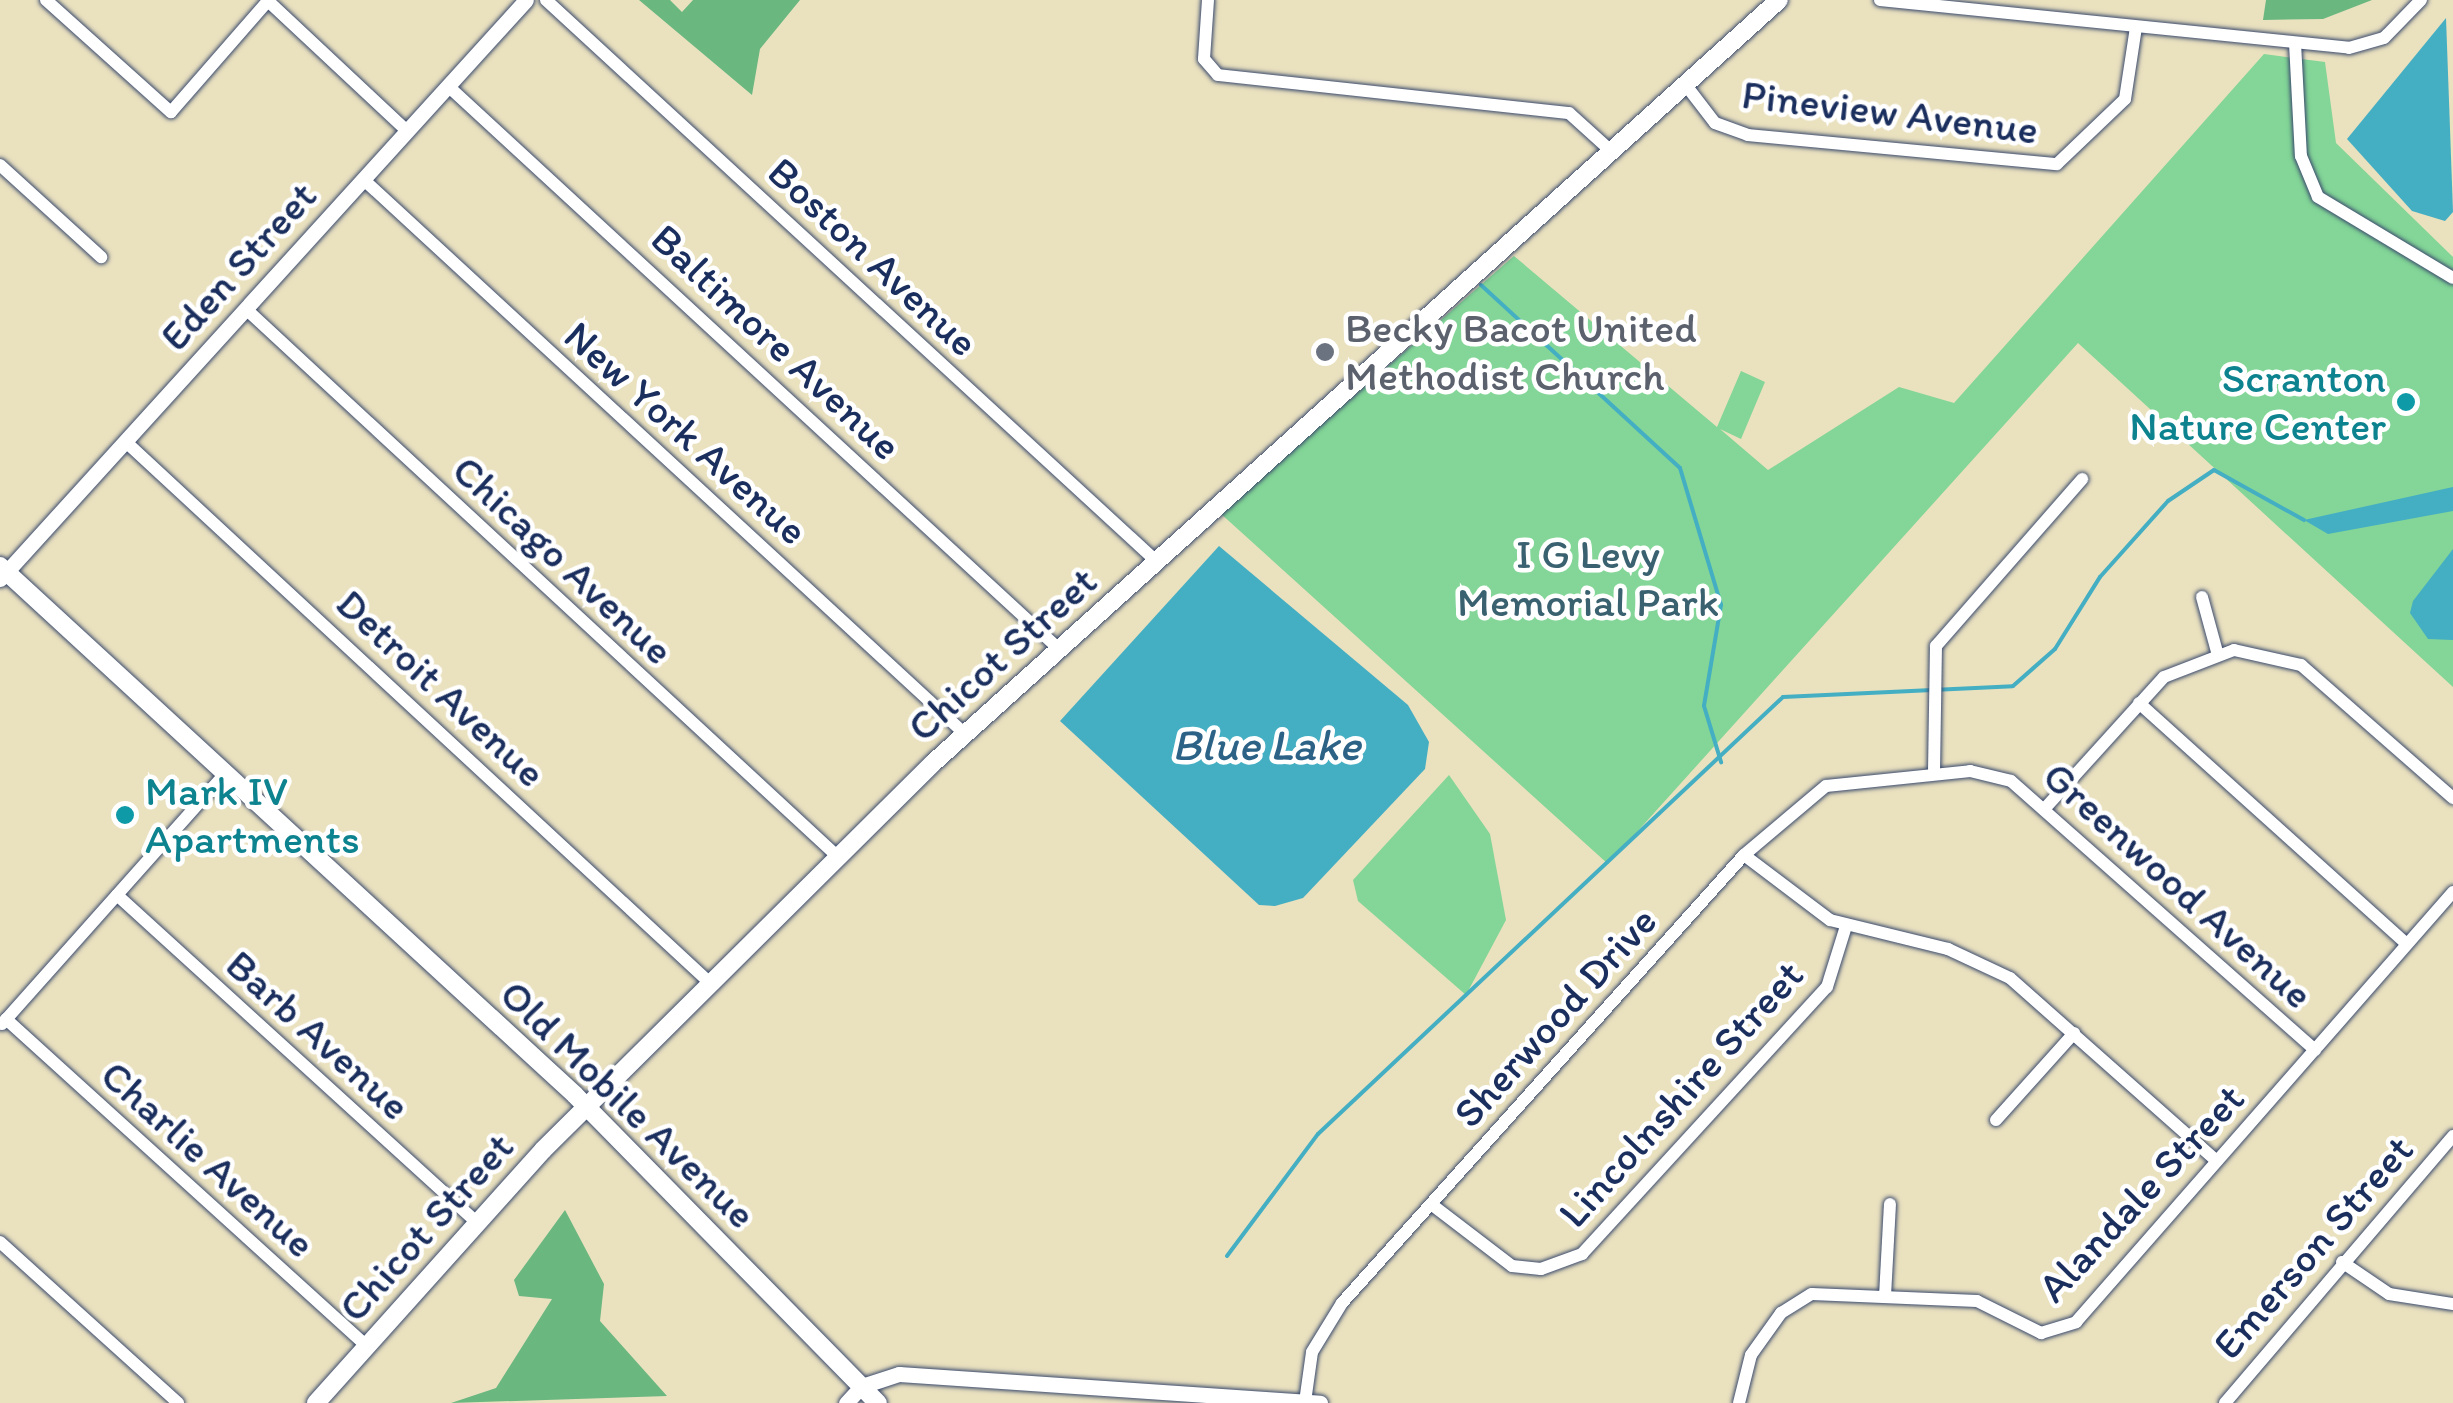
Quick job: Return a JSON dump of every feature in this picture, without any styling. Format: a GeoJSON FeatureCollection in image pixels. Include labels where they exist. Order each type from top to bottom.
{"type":"FeatureCollection","features":[{"type":"Feature","properties":{"kind":"main road","name":"Chicot Street"},"geometry":{"type":"LineString","coordinates":[[316,1403],[586,1106],[965,734],[1778,0]]}},
{"type":"Feature","properties":{"kind":"main road","name":"Old Mobile Avenue"},"geometry":{"type":"LineString","coordinates":[[2,572],[586,1106],[878,1403]]}},
{"type":"Feature","properties":{"kind":"street"},"geometry":{"type":"LineString","coordinates":[[46,0],[171,112],[267,0],[407,131]]}},
{"type":"Feature","properties":{"kind":"street","name":"Eden Street"},"geometry":{"type":"LineString","coordinates":[[2,572],[126,442],[526,0]]}},
{"type":"Feature","properties":{"kind":"street","name":"Boston Avenue"},"geometry":{"type":"LineString","coordinates":[[546,0],[1156,561]]}},
{"type":"Feature","properties":{"kind":"street"},"geometry":{"type":"LineString","coordinates":[[1208,0],[1203,50],[1212,72],[1569,113],[1611,151]]}},
{"type":"Feature","properties":{"kind":"street"},"geometry":{"type":"LineString","coordinates":[[1880,0],[2295,43],[2374,43],[2421,0]]}},
{"type":"Feature","properties":{"kind":"street","name":"Pineview Avenue"},"geometry":{"type":"LineString","coordinates":[[1685,84],[1715,124],[1748,135],[2057,164],[2125,99],[2136,27]]}},
{"type":"Feature","properties":{"kind":"street"},"geometry":{"type":"LineString","coordinates":[[2295,43],[2301,156],[2318,197],[2453,278]]}},
{"type":"Feature","properties":{"kind":"street","name":"Baltimore Avenue"},"geometry":{"type":"LineString","coordinates":[[448,86],[1059,649]]}},
{"type":"Feature","properties":{"kind":"street"},"geometry":{"type":"LineString","coordinates":[[0,165],[101,258]]}},
{"type":"Feature","properties":{"kind":"street","name":"New York Avenue"},"geometry":{"type":"LineString","coordinates":[[363,179],[965,734]]}},
{"type":"Feature","properties":{"kind":"street","name":"Chicago Avenue"},"geometry":{"type":"LineString","coordinates":[[246,310],[838,857]]}},
{"type":"Feature","properties":{"kind":"street","name":"Detroit Avenue"},"geometry":{"type":"LineString","coordinates":[[126,442],[711,984]]}},
{"type":"Feature","properties":{"kind":"street"},"geometry":{"type":"LineString","coordinates":[[1934,772],[1936,646],[2082,479]]}},
{"type":"Feature","properties":{"kind":"street"},"geometry":{"type":"LineString","coordinates":[[2202,597],[2217,652]]}},
{"type":"Feature","properties":{"kind":"street"},"geometry":{"type":"LineString","coordinates":[[2047,806],[2139,702],[2186,662],[2217,652],[2253,650],[2301,665],[2453,798]]}},
{"type":"Feature","properties":{"kind":"street"},"geometry":{"type":"LineString","coordinates":[[2139,702],[2407,944]]}},
{"type":"Feature","properties":{"kind":"street","name":"Greenwood Avenue"},"geometry":{"type":"LineString","coordinates":[[1934,772],[1998,776],[2047,806],[2315,1050]]}},
{"type":"Feature","properties":{"kind":"street","name":"Sherwood Drive"},"geometry":{"type":"LineString","coordinates":[[1304,1402],[1312,1352],[1330,1317],[1744,855],[1826,786],[1934,772]]}},
{"type":"Feature","properties":{"kind":"street"},"geometry":{"type":"LineString","coordinates":[[3,1022],[225,774]]}},
{"type":"Feature","properties":{"kind":"street"},"geometry":{"type":"LineString","coordinates":[[1744,855],[1786,894],[1846,926],[1972,957],[2074,1034],[2217,1162]]}},
{"type":"Feature","properties":{"kind":"street","name":"Alandale Street"},"geometry":{"type":"LineString","coordinates":[[1740,1403],[1751,1354],[1793,1301],[1825,1292],[1978,1301],[2041,1333],[2068,1328],[2453,892]]}},
{"type":"Feature","properties":{"kind":"street","name":"Barb Avenue"},"geometry":{"type":"LineString","coordinates":[[116,895],[477,1224]]}},
{"type":"Feature","properties":{"kind":"street","name":"Lincolnshire Street"},"geometry":{"type":"LineString","coordinates":[[1431,1204],[1512,1266],[1542,1269],[1582,1254],[1826,987],[1846,926]]}},
{"type":"Feature","properties":{"kind":"street","name":"Charlie Avenue"},"geometry":{"type":"LineString","coordinates":[[3,1022],[366,1346]]}},
{"type":"Feature","properties":{"kind":"street"},"geometry":{"type":"LineString","coordinates":[[1996,1120],[2074,1034]]}},
{"type":"Feature","properties":{"kind":"street","name":"Emerson Street"},"geometry":{"type":"LineString","coordinates":[[2225,1403],[2453,1136]]}},
{"type":"Feature","properties":{"kind":"street"},"geometry":{"type":"LineString","coordinates":[[1885,1296],[1890,1204]]}},
{"type":"Feature","properties":{"kind":"street"},"geometry":{"type":"LineString","coordinates":[[0,1242],[178,1403]]}},
{"type":"Feature","properties":{"kind":"street"},"geometry":{"type":"LineString","coordinates":[[2342,1262],[2389,1294],[2453,1304]]}},
{"type":"Feature","properties":{"kind":"street"},"geometry":{"type":"LineString","coordinates":[[846,1403],[862,1386],[898,1374],[1320,1403]]}},
{"type":"Feature","properties":{"kind":"green space"},"geometry":{"type":"Polygon","coordinates":[[[639,0],[670,0],[682,12],[693,0],[800,0],[760,49],[752,95],[639,0]]]}},
{"type":"Feature","properties":{"kind":"green space"},"geometry":{"type":"Polygon","coordinates":[[[2266,0],[2372,0],[2323,19],[2263,20],[2266,0]]]}},
{"type":"Feature","properties":{"kind":"green space","name":"I G Levy Memorial Park"},"geometry":{"type":"Polygon","coordinates":[[[2264,54],[2325,62],[2336,143],[2453,257],[2453,687],[2078,343],[1608,864],[1220,513],[1514,256],[1717,427],[1741,371],[1765,382],[1741,439],[1720,429],[1768,470],[1899,387],[1954,403],[2264,54]]]}},
{"type":"Feature","properties":{"kind":"green space"},"geometry":{"type":"Polygon","coordinates":[[[1449,775],[1490,834],[1506,920],[1466,995],[1358,901],[1353,880],[1449,775]]]}},
{"type":"Feature","properties":{"kind":"green space"},"geometry":{"type":"Polygon","coordinates":[[[565,1210],[604,1284],[600,1321],[667,1396],[451,1403],[496,1388],[552,1299],[519,1296],[514,1280],[565,1210]]]}},
{"type":"Feature","properties":{"kind":"water"},"geometry":{"type":"Polygon","coordinates":[[[2446,18],[2453,212],[2445,221],[2412,211],[2347,139],[2446,18]]]}},
{"type":"Feature","properties":{"kind":"water"},"geometry":{"type":"Polygon","coordinates":[[[2453,487],[2453,511],[2328,534],[2304,520],[2453,487]]]}},
{"type":"Feature","properties":{"kind":"water","name":"Blue Lake"},"geometry":{"type":"Polygon","coordinates":[[[1219,546],[1408,705],[1429,742],[1425,769],[1303,898],[1275,906],[1259,905],[1060,721],[1219,546]]]}},
{"type":"Feature","properties":{"kind":"water"},"geometry":{"type":"Polygon","coordinates":[[[2453,549],[2453,640],[2428,639],[2410,613],[2413,601],[2453,549]]]}},
{"type":"Feature","properties":{"kind":"waterway"},"geometry":{"type":"LineString","coordinates":[[1481,285],[1680,468],[1721,605],[1704,706],[1721,762]]}},
{"type":"Feature","properties":{"kind":"waterway"},"geometry":{"type":"LineString","coordinates":[[1227,1256],[1318,1134],[1783,697],[2013,686],[2055,649],[2100,577],[2168,501],[2214,470],[2304,520]]}},
{"type":"Feature","properties":{"kind":"place","name":"Becky Bacot United Methodist Church"},"geometry":{"type":"Point","coordinates":[1325,352]}},
{"type":"Feature","properties":{"kind":"place","name":"Scranton Nature Center"},"geometry":{"type":"Point","coordinates":[2406,402]}},
{"type":"Feature","properties":{"kind":"place","name":"Mark IV Apartments"},"geometry":{"type":"Point","coordinates":[125,815]}}]}
